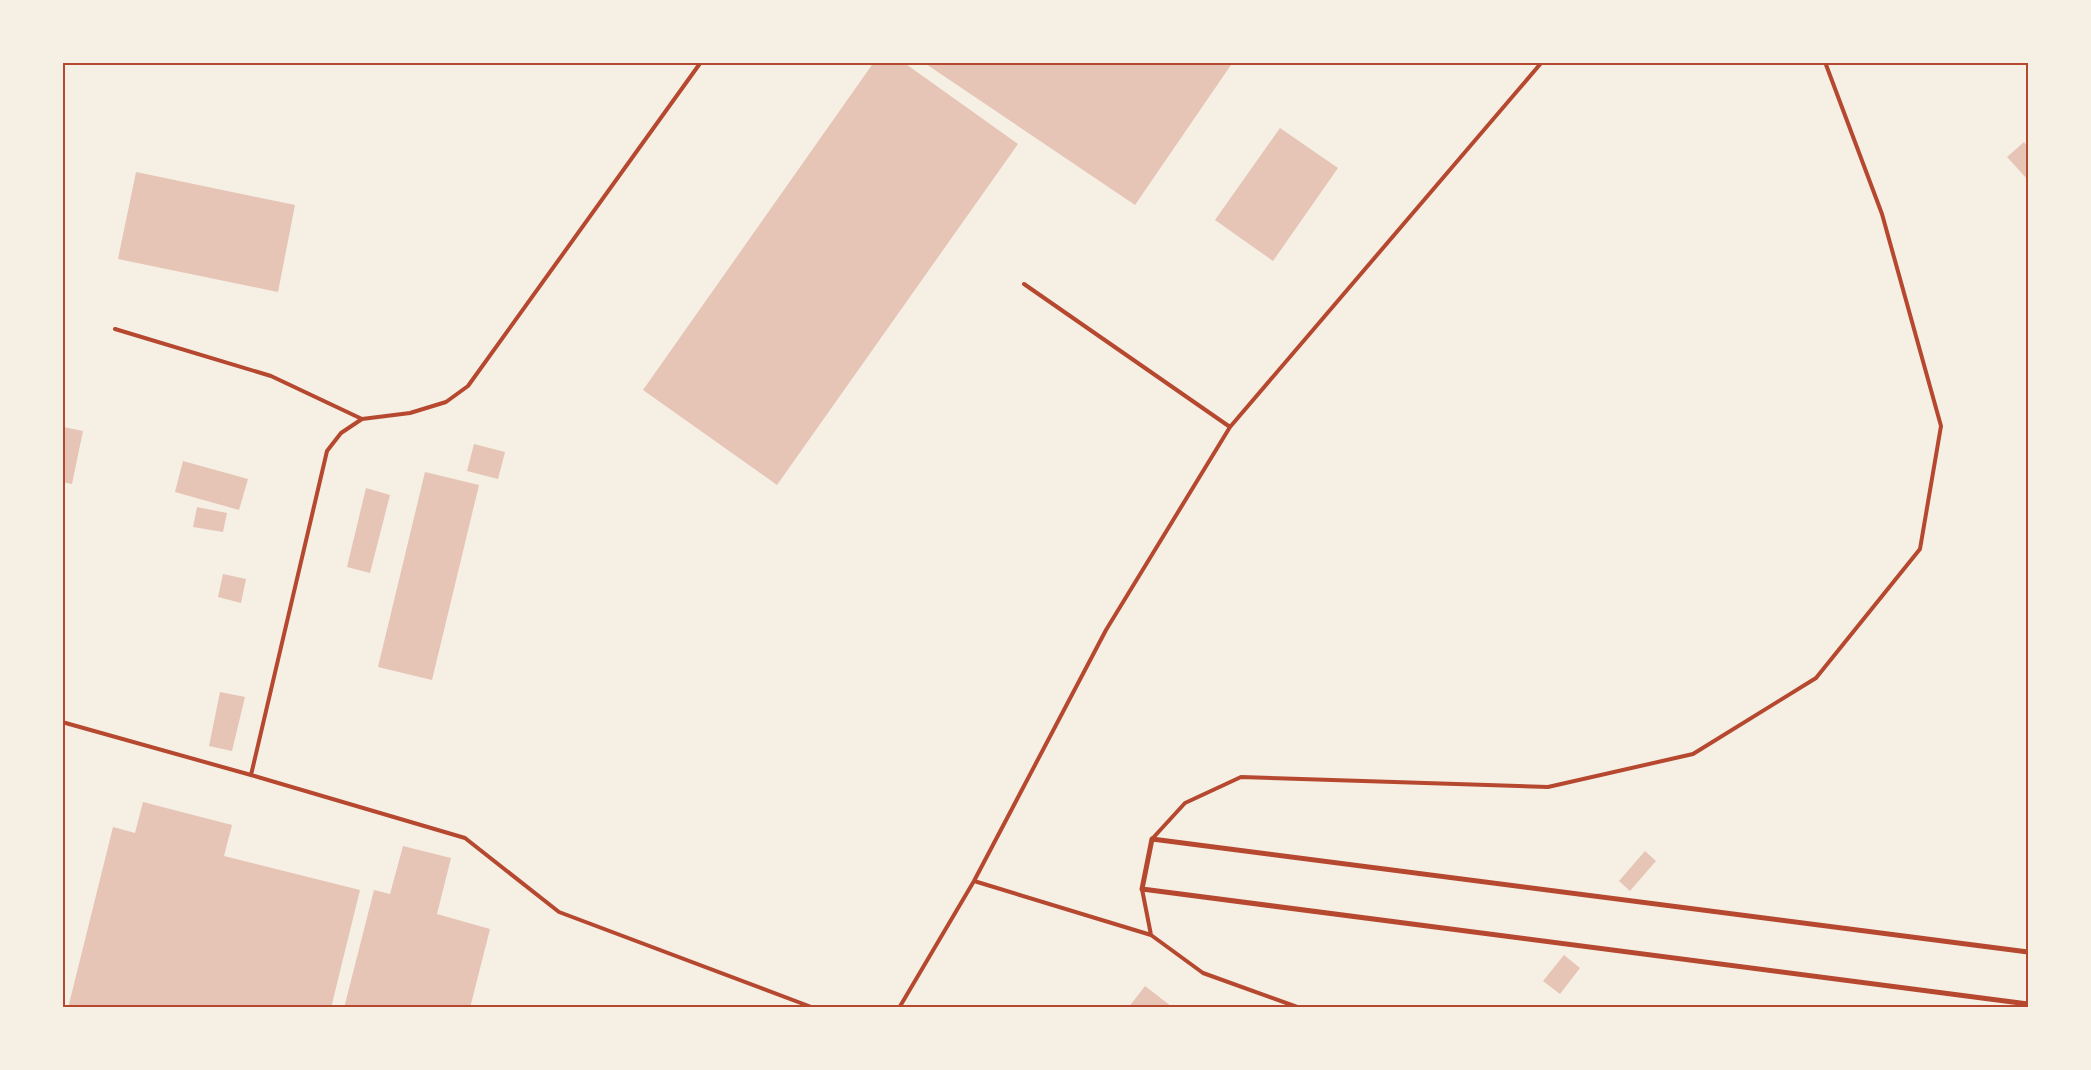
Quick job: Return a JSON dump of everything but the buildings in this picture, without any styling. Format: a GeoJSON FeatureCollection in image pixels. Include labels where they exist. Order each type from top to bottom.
{"type":"FeatureCollection","features":[{"type":"Feature","properties":{"kind":"street"},"geometry":{"type":"LineString","coordinates":[[2028,952],[1152,839],[1142,889],[2028,1004]]}},
{"type":"Feature","properties":{"kind":"lane"},"geometry":{"type":"LineString","coordinates":[[251,775],[327,451],[341,433],[362,419],[410,413],[446,402],[468,386],[701,62]]}},
{"type":"Feature","properties":{"kind":"lane"},"geometry":{"type":"LineString","coordinates":[[899,1008],[974,880],[1106,630],[1230,427],[1542,62]]}},
{"type":"Feature","properties":{"kind":"lane"},"geometry":{"type":"LineString","coordinates":[[1152,839],[1185,802],[1241,777],[1548,787],[1693,754],[1816,678],[1920,549],[1942,426],[1882,214],[1825,62]]}},
{"type":"Feature","properties":{"kind":"lane"},"geometry":{"type":"LineString","coordinates":[[1024,284],[1230,427]]}},
{"type":"Feature","properties":{"kind":"lane"},"geometry":{"type":"LineString","coordinates":[[115,329],[271,376],[362,419]]}},
{"type":"Feature","properties":{"kind":"lane"},"geometry":{"type":"LineString","coordinates":[[62,722],[465,838],[559,912],[814,1008]]}},
{"type":"Feature","properties":{"kind":"lane"},"geometry":{"type":"LineString","coordinates":[[974,880],[1151,935],[1203,973],[1300,1008]]}},
{"type":"Feature","properties":{"kind":"lane"},"geometry":{"type":"LineString","coordinates":[[1142,889],[1151,935]]}}]}
